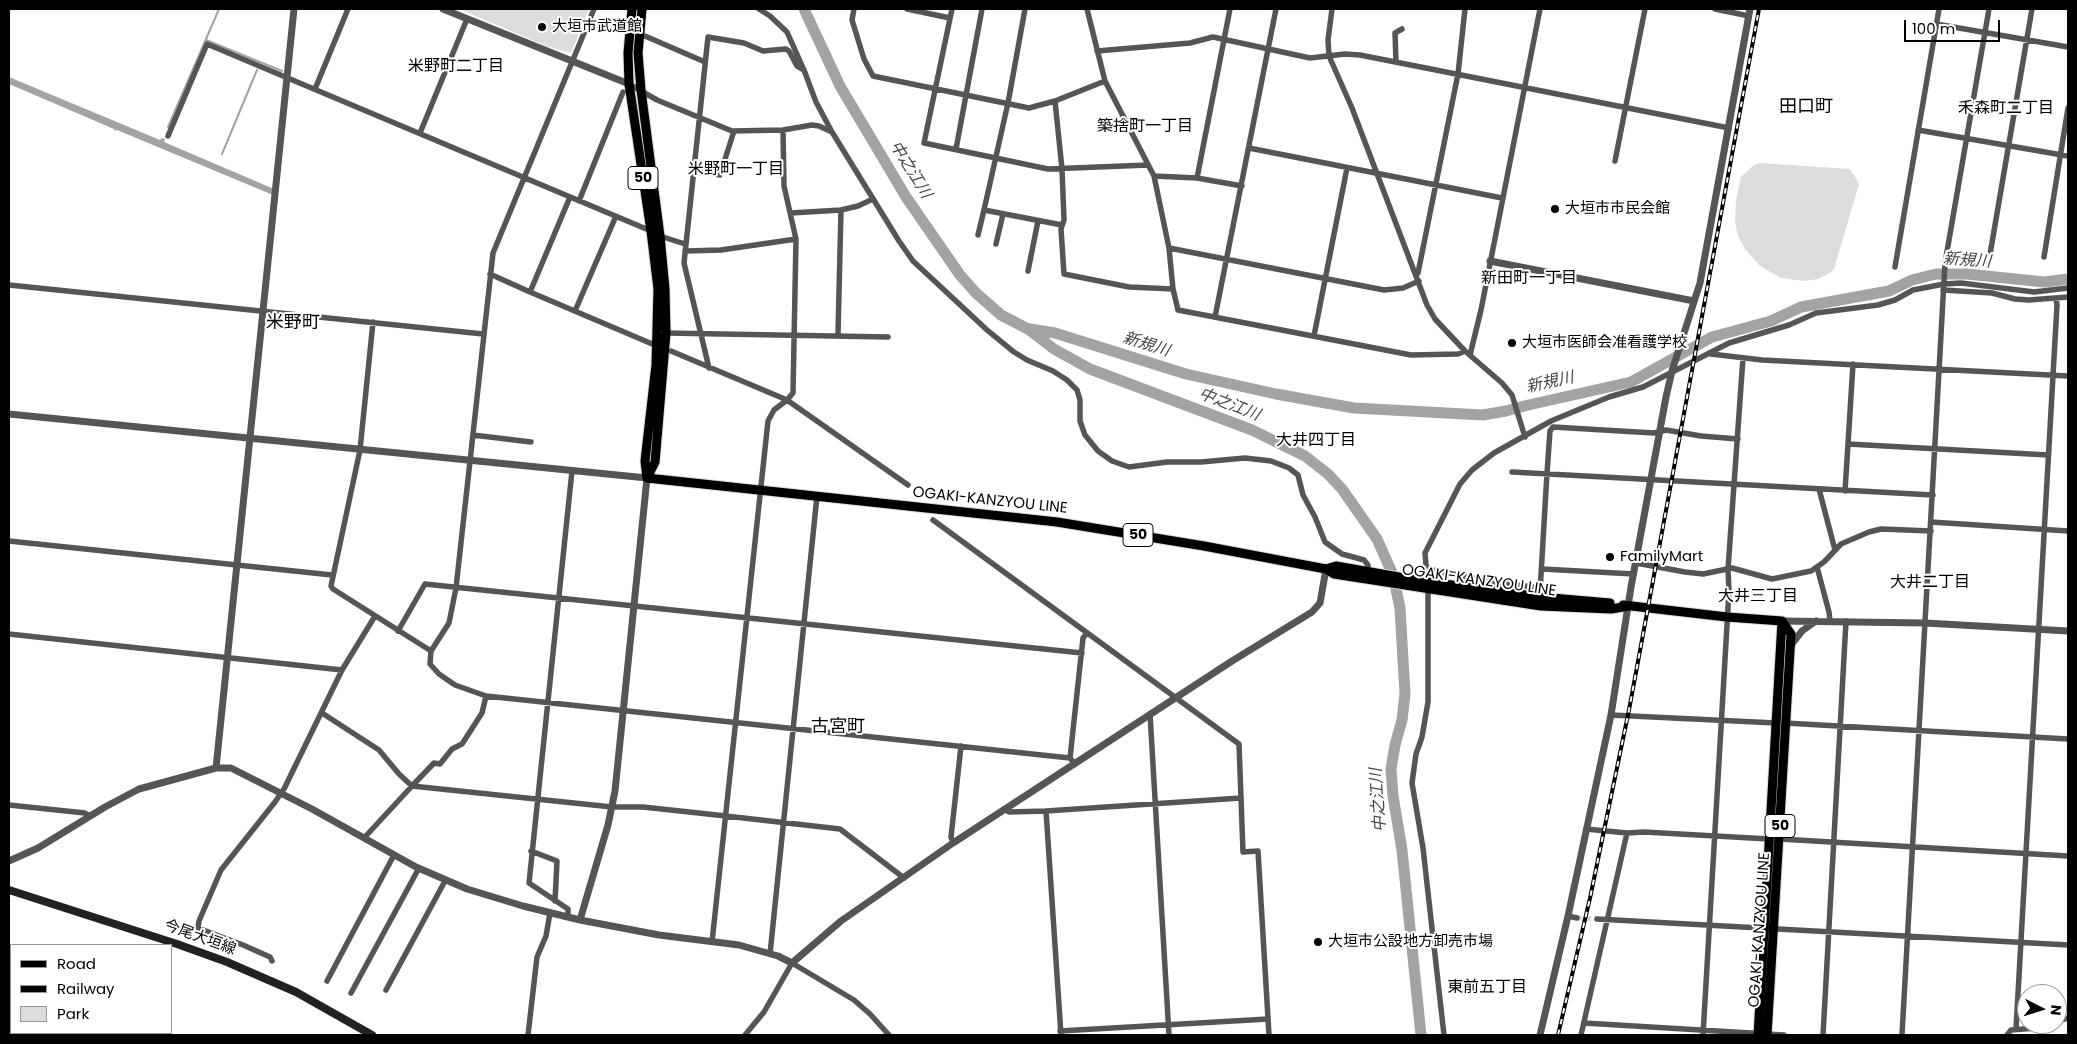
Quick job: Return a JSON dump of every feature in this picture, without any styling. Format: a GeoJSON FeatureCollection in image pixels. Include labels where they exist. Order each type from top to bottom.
{"type":"FeatureCollection","features":[{"type":"Feature","properties":{"kind":"main road","name":"50"},"geometry":{"type":"LineString","coordinates":[[632,9],[626,88],[656,233],[665,289],[666,333],[645,461],[647,478]]}},
{"type":"Feature","properties":{"kind":"main road","name":"50"},"geometry":{"type":"LineString","coordinates":[[642,9],[638,53],[656,233],[663,350]]}},
{"type":"Feature","properties":{"kind":"main road","name":"OGAKI-KANZYOU LINE"},"geometry":{"type":"LineString","coordinates":[[647,478],[1057,522],[1204,546],[1326,570],[1334,574],[1373,575],[1424,586],[1540,606],[1611,609],[1629,606]]}},
{"type":"Feature","properties":{"kind":"main road","name":"OGAKI-KANZYOU LINE"},"geometry":{"type":"LineString","coordinates":[[1424,586],[1540,593],[1629,606],[1782,621]]}},
{"type":"Feature","properties":{"kind":"main road","name":"OGAKI-KANZYOU LINE"},"geometry":{"type":"LineString","coordinates":[[1763,1035],[1763,929],[1769,839],[1780,723],[1791,645],[1791,634],[1782,621]]}},
{"type":"Feature","properties":{"kind":"main road","name":"OGAKI-KANZYOU LINE"},"geometry":{"type":"LineString","coordinates":[[1763,1035],[1775,930],[1780,839],[1782,621]]}},
{"type":"Feature","properties":{"kind":"main road","name":"今尾大垣線"},"geometry":{"type":"LineString","coordinates":[[9,890],[227,962],[296,992],[372,1035]]}},
{"type":"Feature","properties":{"kind":"street"},"geometry":{"type":"LineString","coordinates":[[216,768],[226,656],[294,9]]}},
{"type":"Feature","properties":{"kind":"street"},"geometry":{"type":"LineString","coordinates":[[315,89],[348,9]]}},
{"type":"Feature","properties":{"kind":"street"},"geometry":{"type":"LineString","coordinates":[[443,9],[573,63],[626,88],[641,90],[657,100],[734,131],[783,130],[819,126],[832,132]]}},
{"type":"Feature","properties":{"kind":"street"},"geometry":{"type":"LineString","coordinates":[[594,9],[493,253],[456,588],[449,623],[431,651],[430,664],[455,685],[486,696],[961,746],[1072,761]]}},
{"type":"Feature","properties":{"kind":"street"},"geometry":{"type":"LineString","coordinates":[[759,9],[770,16],[787,32],[816,102],[832,132],[898,241],[913,261],[1014,352],[1060,376],[1077,390],[1080,400],[1082,428],[1085,436],[1098,452],[1112,462],[1129,467],[1167,462],[1201,462],[1245,458],[1271,461],[1289,468],[1298,475],[1303,495],[1315,517],[1325,542],[1342,554],[1364,560],[1373,575]]}},
{"type":"Feature","properties":{"kind":"street"},"geometry":{"type":"LineString","coordinates":[[854,9],[852,20],[864,59],[873,76],[1029,108],[1055,101],[1105,81]]}},
{"type":"Feature","properties":{"kind":"street"},"geometry":{"type":"LineString","coordinates":[[906,9],[950,18]]}},
{"type":"Feature","properties":{"kind":"street"},"geometry":{"type":"LineString","coordinates":[[952,9],[924,143],[1048,168],[1148,165]]}},
{"type":"Feature","properties":{"kind":"street"},"geometry":{"type":"LineString","coordinates":[[956,149],[982,9]]}},
{"type":"Feature","properties":{"kind":"street"},"geometry":{"type":"LineString","coordinates":[[978,236],[1008,103],[1025,9]]}},
{"type":"Feature","properties":{"kind":"street"},"geometry":{"type":"LineString","coordinates":[[1087,9],[1105,81],[1154,176],[1169,248],[1173,289],[1178,310],[1411,355],[1467,353]]}},
{"type":"Feature","properties":{"kind":"street"},"geometry":{"type":"LineString","coordinates":[[1197,178],[1230,9]]}},
{"type":"Feature","properties":{"kind":"street"},"geometry":{"type":"LineString","coordinates":[[1215,317],[1276,9]]}},
{"type":"Feature","properties":{"kind":"street"},"geometry":{"type":"LineString","coordinates":[[1332,9],[1328,40],[1329,56],[1352,108],[1427,305],[1435,319],[1467,353],[1502,383],[1513,398],[1525,437]]}},
{"type":"Feature","properties":{"kind":"street"},"geometry":{"type":"LineString","coordinates":[[1416,274],[1418,273],[1434,185],[1458,74],[1465,9]]}},
{"type":"Feature","properties":{"kind":"street"},"geometry":{"type":"LineString","coordinates":[[1467,353],[1490,261],[1540,9]]}},
{"type":"Feature","properties":{"kind":"street"},"geometry":{"type":"LineString","coordinates":[[1615,161],[1646,9]]}},
{"type":"Feature","properties":{"kind":"street"},"geometry":{"type":"LineString","coordinates":[[1540,1035],[1611,716],[1634,574],[1672,371],[1694,301],[1750,12],[1715,9]]}},
{"type":"Feature","properties":{"kind":"street"},"geometry":{"type":"LineString","coordinates":[[1895,267],[1939,9]]}},
{"type":"Feature","properties":{"kind":"street"},"geometry":{"type":"LineString","coordinates":[[1902,1035],[1945,267],[1989,9]]}},
{"type":"Feature","properties":{"kind":"street"},"geometry":{"type":"LineString","coordinates":[[1988,266],[2032,9]]}},
{"type":"Feature","properties":{"kind":"street"},"geometry":{"type":"LineString","coordinates":[[420,132],[467,19]]}},
{"type":"Feature","properties":{"kind":"street"},"geometry":{"type":"LineString","coordinates":[[1936,24],[2068,46]]}},
{"type":"Feature","properties":{"kind":"street"},"geometry":{"type":"LineString","coordinates":[[1396,62],[1395,33],[1402,29]]}},
{"type":"Feature","properties":{"kind":"street"},"geometry":{"type":"LineString","coordinates":[[645,36],[705,62]]}},
{"type":"Feature","properties":{"kind":"street"},"geometry":{"type":"LineString","coordinates":[[709,368],[684,263],[708,36],[744,44],[763,51],[786,50],[798,66],[804,70]]}},
{"type":"Feature","properties":{"kind":"street"},"geometry":{"type":"LineString","coordinates":[[1097,51],[1110,48],[1190,43],[1213,37],[1310,58],[1345,54],[1360,55],[1728,128]]}},
{"type":"Feature","properties":{"kind":"street"},"geometry":{"type":"LineString","coordinates":[[168,136],[206,44],[526,177],[656,233],[685,248],[720,250],[796,239]]}},
{"type":"Feature","properties":{"kind":"street"},"geometry":{"type":"LineString","coordinates":[[579,201],[626,88]]}},
{"type":"Feature","properties":{"kind":"street"},"geometry":{"type":"LineString","coordinates":[[1055,101],[1062,169],[1064,220],[1060,229],[1064,274],[1129,286],[1173,289]]}},
{"type":"Feature","properties":{"kind":"street"},"geometry":{"type":"LineString","coordinates":[[2044,257],[2068,108]]}},
{"type":"Feature","properties":{"kind":"street"},"geometry":{"type":"LineString","coordinates":[[712,942],[768,422],[774,410],[793,393],[796,239],[784,186],[783,130]]}},
{"type":"Feature","properties":{"kind":"street"},"geometry":{"type":"LineString","coordinates":[[1918,130],[2068,156]]}},
{"type":"Feature","properties":{"kind":"street"},"geometry":{"type":"LineString","coordinates":[[693,170],[720,175],[734,131]]}},
{"type":"Feature","properties":{"kind":"street"},"geometry":{"type":"LineString","coordinates":[[1249,148],[1502,198]]}},
{"type":"Feature","properties":{"kind":"street"},"geometry":{"type":"LineString","coordinates":[[1314,336],[1347,168]]}},
{"type":"Feature","properties":{"kind":"street"},"geometry":{"type":"LineString","coordinates":[[1154,176],[1197,178],[1242,186]]}},
{"type":"Feature","properties":{"kind":"street"},"geometry":{"type":"LineString","coordinates":[[530,292],[570,197]]}},
{"type":"Feature","properties":{"kind":"street"},"geometry":{"type":"LineString","coordinates":[[791,213],[841,210],[858,206],[873,199]]}},
{"type":"Feature","properties":{"kind":"street"},"geometry":{"type":"LineString","coordinates":[[838,334],[841,210]]}},
{"type":"Feature","properties":{"kind":"street"},"geometry":{"type":"LineString","coordinates":[[984,210],[1062,225]]}},
{"type":"Feature","properties":{"kind":"street"},"geometry":{"type":"LineString","coordinates":[[996,244],[1003,214]]}},
{"type":"Feature","properties":{"kind":"street"},"geometry":{"type":"LineString","coordinates":[[575,310],[616,216]]}},
{"type":"Feature","properties":{"kind":"street"},"geometry":{"type":"LineString","coordinates":[[1028,271],[1038,221]]}},
{"type":"Feature","properties":{"kind":"street"},"geometry":{"type":"LineString","coordinates":[[1169,248],[1384,290],[1403,288],[1419,281]]}},
{"type":"Feature","properties":{"kind":"street"},"geometry":{"type":"LineString","coordinates":[[1490,261],[1694,301]]}},
{"type":"Feature","properties":{"kind":"street"},"geometry":{"type":"LineString","coordinates":[[490,275],[785,402],[908,485]]}},
{"type":"Feature","properties":{"kind":"street"},"geometry":{"type":"LineString","coordinates":[[1552,424],[1546,473],[1540,593],[1428,569],[1425,553],[1460,484],[1472,470],[1494,454],[1525,437],[1552,424],[1609,397],[1643,386],[1728,343],[1789,325],[1816,313],[1878,305],[1895,300],[1913,290],[1961,283],[2034,292],[2068,288]]}},
{"type":"Feature","properties":{"kind":"street"},"geometry":{"type":"LineString","coordinates":[[9,285],[483,334]]}},
{"type":"Feature","properties":{"kind":"street"},"geometry":{"type":"LineString","coordinates":[[1944,285],[1992,292],[2022,300],[2068,297]]}},
{"type":"Feature","properties":{"kind":"street"},"geometry":{"type":"LineString","coordinates":[[2007,1035],[2011,1030],[2016,1029],[2056,298]]}},
{"type":"Feature","properties":{"kind":"street"},"geometry":{"type":"LineString","coordinates":[[373,322],[360,450],[331,586],[398,632],[431,651]]}},
{"type":"Feature","properties":{"kind":"street"},"geometry":{"type":"LineString","coordinates":[[666,333],[888,336]]}},
{"type":"Feature","properties":{"kind":"street"},"geometry":{"type":"LineString","coordinates":[[1709,354],[1743,358],[2068,376]]}},
{"type":"Feature","properties":{"kind":"street"},"geometry":{"type":"LineString","coordinates":[[1704,1033],[1720,720],[1729,590],[1728,569],[1743,358]]}},
{"type":"Feature","properties":{"kind":"street"},"geometry":{"type":"LineString","coordinates":[[1845,491],[1853,364]]}},
{"type":"Feature","properties":{"kind":"street"},"geometry":{"type":"LineString","coordinates":[[9,414],[647,478],[612,807],[580,920]]}},
{"type":"Feature","properties":{"kind":"street"},"geometry":{"type":"LineString","coordinates":[[1552,424],[1660,433],[1666,430],[1738,440]]}},
{"type":"Feature","properties":{"kind":"street"},"geometry":{"type":"LineString","coordinates":[[473,435],[531,442]]}},
{"type":"Feature","properties":{"kind":"street"},"geometry":{"type":"LineString","coordinates":[[1848,444],[2048,455]]}},
{"type":"Feature","properties":{"kind":"street"},"geometry":{"type":"LineString","coordinates":[[568,917],[568,909],[529,883],[572,471]]}},
{"type":"Feature","properties":{"kind":"street"},"geometry":{"type":"LineString","coordinates":[[1512,472],[1933,496]]}},
{"type":"Feature","properties":{"kind":"street"},"geometry":{"type":"LineString","coordinates":[[1819,489],[1835,550]]}},
{"type":"Feature","properties":{"kind":"street"},"geometry":{"type":"LineString","coordinates":[[770,954],[791,728],[804,625],[816,496]]}},
{"type":"Feature","properties":{"kind":"street"},"geometry":{"type":"LineString","coordinates":[[933,520],[1239,744],[1243,852],[1258,851],[1269,1035]]}},
{"type":"Feature","properties":{"kind":"street"},"geometry":{"type":"LineString","coordinates":[[1931,522],[2068,531]]}},
{"type":"Feature","properties":{"kind":"street"},"geometry":{"type":"LineString","coordinates":[[1636,563],[1703,574],[1728,569],[1743,569],[1772,579],[1803,574],[1817,568],[1841,544],[1869,532],[1881,529],[1931,531]]}},
{"type":"Feature","properties":{"kind":"street"},"geometry":{"type":"LineString","coordinates":[[9,541],[332,575]]}},
{"type":"Feature","properties":{"kind":"street"},"geometry":{"type":"LineString","coordinates":[[1817,568],[1830,621]]}},
{"type":"Feature","properties":{"kind":"street"},"geometry":{"type":"LineString","coordinates":[[1542,569],[1634,574]]}},
{"type":"Feature","properties":{"kind":"street"},"geometry":{"type":"LineString","coordinates":[[745,1035],[764,1012],[792,963],[841,921],[1072,761],[1312,612],[1320,603],[1326,570]]}},
{"type":"Feature","properties":{"kind":"street"},"geometry":{"type":"LineString","coordinates":[[398,632],[425,584],[1082,654]]}},
{"type":"Feature","properties":{"kind":"street"},"geometry":{"type":"LineString","coordinates":[[1424,586],[1428,702],[1422,737],[1416,754],[1412,783],[1423,848],[1444,1035]]}},
{"type":"Feature","properties":{"kind":"street"},"geometry":{"type":"LineString","coordinates":[[272,961],[270,957],[198,928],[210,892],[222,870],[275,802],[322,713],[342,670],[375,616]]}},
{"type":"Feature","properties":{"kind":"street"},"geometry":{"type":"LineString","coordinates":[[1782,621],[1925,623],[2068,631]]}},
{"type":"Feature","properties":{"kind":"street"},"geometry":{"type":"LineString","coordinates":[[1791,645],[1802,631],[1816,621]]}},
{"type":"Feature","properties":{"kind":"street"},"geometry":{"type":"LineString","coordinates":[[1823,1035],[1846,621]]}},
{"type":"Feature","properties":{"kind":"street"},"geometry":{"type":"LineString","coordinates":[[1072,761],[1083,638],[1086,633]]}},
{"type":"Feature","properties":{"kind":"street"},"geometry":{"type":"LineString","coordinates":[[9,634],[342,670]]}},
{"type":"Feature","properties":{"kind":"street"},"geometry":{"type":"LineString","coordinates":[[364,838],[434,763],[440,764],[452,749],[462,744],[482,713],[486,696]]}},
{"type":"Feature","properties":{"kind":"street"},"geometry":{"type":"LineString","coordinates":[[322,713],[379,750],[412,786],[612,807],[643,807],[840,829],[904,878]]}},
{"type":"Feature","properties":{"kind":"street"},"geometry":{"type":"LineString","coordinates":[[1150,714],[1169,1035]]}},
{"type":"Feature","properties":{"kind":"street"},"geometry":{"type":"LineString","coordinates":[[1611,716],[1780,723],[2068,739]]}},
{"type":"Feature","properties":{"kind":"street"},"geometry":{"type":"LineString","coordinates":[[952,843],[961,746]]}},
{"type":"Feature","properties":{"kind":"street"},"geometry":{"type":"LineString","coordinates":[[9,860],[38,848],[139,789],[216,768],[231,768],[419,868],[467,889],[580,920],[659,935],[738,945],[770,954],[792,963],[854,1000],[889,1035]]}},
{"type":"Feature","properties":{"kind":"street"},"geometry":{"type":"LineString","coordinates":[[1004,809],[1009,812],[1046,811],[1241,798]]}},
{"type":"Feature","properties":{"kind":"street"},"geometry":{"type":"LineString","coordinates":[[9,805],[85,813],[90,816]]}},
{"type":"Feature","properties":{"kind":"street"},"geometry":{"type":"LineString","coordinates":[[1046,811],[1060,1033],[1268,1019]]}},
{"type":"Feature","properties":{"kind":"street"},"geometry":{"type":"LineString","coordinates":[[1586,830],[1769,839]]}},
{"type":"Feature","properties":{"kind":"street"},"geometry":{"type":"LineString","coordinates":[[1581,1035],[1627,833]]}},
{"type":"Feature","properties":{"kind":"street"},"geometry":{"type":"LineString","coordinates":[[1780,839],[2068,856]]}},
{"type":"Feature","properties":{"kind":"street"},"geometry":{"type":"LineString","coordinates":[[531,851],[556,861],[555,901]]}},
{"type":"Feature","properties":{"kind":"street"},"geometry":{"type":"LineString","coordinates":[[327,980],[394,855]]}},
{"type":"Feature","properties":{"kind":"street"},"geometry":{"type":"LineString","coordinates":[[351,994],[419,868]]}},
{"type":"Feature","properties":{"kind":"street"},"geometry":{"type":"LineString","coordinates":[[386,990],[445,881]]}},
{"type":"Feature","properties":{"kind":"street"},"geometry":{"type":"LineString","coordinates":[[528,1035],[537,957],[546,936],[550,913]]}},
{"type":"Feature","properties":{"kind":"street"},"geometry":{"type":"LineString","coordinates":[[1568,916],[1577,918]]}},
{"type":"Feature","properties":{"kind":"street"},"geometry":{"type":"LineString","coordinates":[[1597,920],[2068,945]]}},
{"type":"Feature","properties":{"kind":"street"},"geometry":{"type":"LineString","coordinates":[[1584,1023],[1704,1033],[1784,1035]]}},
{"type":"Feature","properties":{"kind":"green space","name":"大垣市武道館"},"geometry":{"type":"Polygon","coordinates":[[[459,9],[589,9],[571,53],[546,46],[459,9]]]}},
{"type":"Feature","properties":{"kind":"green space"},"geometry":{"type":"Polygon","coordinates":[[[1760,163],[1850,169],[1859,184],[1834,269],[1830,273],[1818,279],[1804,281],[1781,278],[1760,266],[1745,249],[1738,236],[1735,222],[1736,200],[1741,177],[1754,165],[1760,163]]]}},
{"type":"Feature","properties":{"kind":"shaded area"},"geometry":{"type":"Polygon","coordinates":[[[9,77],[160,140],[162,138],[165,139],[164,142],[274,189],[273,195],[117,130],[115,131],[9,84],[9,77]]]}},
{"type":"Feature","properties":{"kind":"shaded area"},"geometry":{"type":"Polygon","coordinates":[[[10,1018],[10,1034],[151,1035],[9,1035],[10,1018]]]}},
{"type":"Feature","properties":{"kind":"waterway"},"geometry":{"type":"LineString","coordinates":[[168,127],[219,9]]}},
{"type":"Feature","properties":{"kind":"waterway","name":"中之江川"},"geometry":{"type":"LineString","coordinates":[[804,9],[840,86],[906,197],[960,275],[976,293],[1001,315],[1028,329],[1054,349],[1090,369],[1252,430],[1305,456],[1328,474],[1342,489],[1377,539],[1393,575],[1400,608],[1405,694],[1402,720],[1391,769],[1393,796],[1402,850],[1421,1035]]}},
{"type":"Feature","properties":{"kind":"waterway"},"geometry":{"type":"LineString","coordinates":[[206,40],[282,71]]}},
{"type":"Feature","properties":{"kind":"waterway"},"geometry":{"type":"LineString","coordinates":[[222,154],[257,70]]}},
{"type":"Feature","properties":{"kind":"waterway","name":"新規川"},"geometry":{"type":"LineString","coordinates":[[1030,329],[1055,333],[1186,374],[1276,394],[1354,408],[1483,415],[1631,382],[1712,337],[1771,321],[1801,307],[1889,291],[1912,280],[1936,274],[1967,274],[2044,282],[2068,279]]}},
{"type":"Feature","properties":{"kind":"tunnel"},"geometry":{"type":"LineString","coordinates":[[1577,918],[1597,919]]}},
{"type":"Feature","properties":{"kind":"railway"},"geometry":{"type":"LineString","coordinates":[[1558,1035],[1590,898],[1629,710],[1759,9]]}},
{"type":"Feature","properties":{"kind":"place","name":"大垣市武道館"},"geometry":{"type":"Point","coordinates":[542,27]}},
{"type":"Feature","properties":{"kind":"place","name":"大垣市市民会館"},"geometry":{"type":"Point","coordinates":[1555,209]}},
{"type":"Feature","properties":{"kind":"place","name":"大垣市医師会准看護学校"},"geometry":{"type":"Point","coordinates":[1512,343]}},
{"type":"Feature","properties":{"kind":"place","name":"FamilyMart"},"geometry":{"type":"Point","coordinates":[1610,557]}},
{"type":"Feature","properties":{"kind":"place","name":"大垣市公設地方卸売市場"},"geometry":{"type":"Point","coordinates":[1318,942]}},
{"type":"Feature","properties":{"kind":"district","name":"米野町二丁目"},"geometry":{"type":"Point","coordinates":[456,67]}},
{"type":"Feature","properties":{"kind":"district","name":"田口町"},"geometry":{"type":"Point","coordinates":[1806,107]}},
{"type":"Feature","properties":{"kind":"district","name":"禾森町二丁目"},"geometry":{"type":"Point","coordinates":[2006,109]}},
{"type":"Feature","properties":{"kind":"district","name":"築捨町一丁目"},"geometry":{"type":"Point","coordinates":[1145,127]}},
{"type":"Feature","properties":{"kind":"district","name":"米野町一丁目"},"geometry":{"type":"Point","coordinates":[736,170]}},
{"type":"Feature","properties":{"kind":"district","name":"新田町一丁目"},"geometry":{"type":"Point","coordinates":[1529,279]}},
{"type":"Feature","properties":{"kind":"district","name":"米野町"},"geometry":{"type":"Point","coordinates":[293,323]}},
{"type":"Feature","properties":{"kind":"district","name":"大井四丁目"},"geometry":{"type":"Point","coordinates":[1316,441]}},
{"type":"Feature","properties":{"kind":"district","name":"大井二丁目"},"geometry":{"type":"Point","coordinates":[1930,583]}},
{"type":"Feature","properties":{"kind":"district","name":"大井三丁目"},"geometry":{"type":"Point","coordinates":[1758,597]}},
{"type":"Feature","properties":{"kind":"district","name":"古宮町"},"geometry":{"type":"Point","coordinates":[838,727]}},
{"type":"Feature","properties":{"kind":"district","name":"東前五丁目"},"geometry":{"type":"Point","coordinates":[1487,988]}}]}
